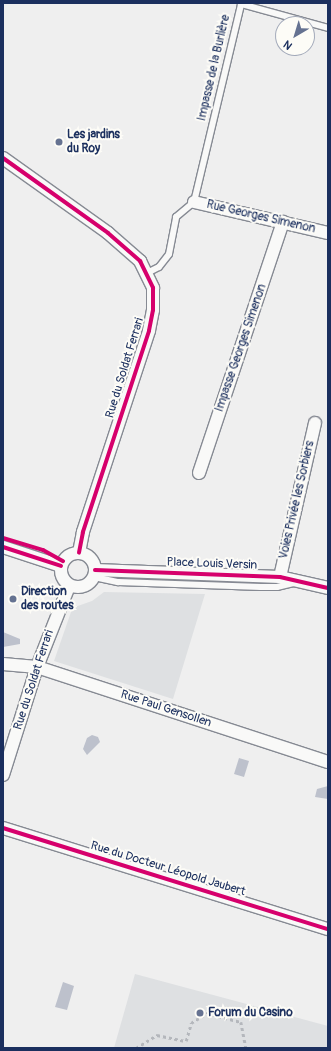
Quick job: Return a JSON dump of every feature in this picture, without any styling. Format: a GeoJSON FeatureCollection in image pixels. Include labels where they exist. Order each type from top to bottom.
{"type":"FeatureCollection","features":[{"type":"Feature","properties":{"kind":"street","name":"Rue du Soldat Ferrari"},"geometry":{"type":"LineString","coordinates":[[3,158],[108,233],[140,261],[147,273],[152,288],[153,310],[149,331],[83,532],[79,553]]}},
{"type":"Feature","properties":{"kind":"street","name":"Rue Georges Simenon"},"geometry":{"type":"LineString","coordinates":[[194,202],[328,233]]}},
{"type":"Feature","properties":{"kind":"street","name":"Impasse Georges Simenon"},"geometry":{"type":"LineString","coordinates":[[199,473],[283,222]]}},
{"type":"Feature","properties":{"kind":"street","name":"Voies Privée les Sorbiers"},"geometry":{"type":"LineString","coordinates":[[280,576],[314,424]]}},
{"type":"Feature","properties":{"kind":"street"},"geometry":{"type":"LineString","coordinates":[[3,547],[61,566]]}},
{"type":"Feature","properties":{"kind":"street"},"geometry":{"type":"LineString","coordinates":[[79,553],[90,559],[94,574],[86,586],[69,586],[62,577],[61,566],[68,556],[79,553]]}},
{"type":"Feature","properties":{"kind":"street","name":"Place Louis Versin"},"geometry":{"type":"LineString","coordinates":[[94,574],[280,576],[328,588]]}},
{"type":"Feature","properties":{"kind":"street","name":"Rue du Soldat Ferrari"},"geometry":{"type":"LineString","coordinates":[[3,775],[37,667],[62,597],[69,586]]}},
{"type":"Feature","properties":{"kind":"street","name":"Rue Paul Gensollen"},"geometry":{"type":"LineString","coordinates":[[3,664],[37,667],[328,762]]}},
{"type":"Feature","properties":{"kind":"street","name":"Rue du Docteur Léopold Jaubert"},"geometry":{"type":"LineString","coordinates":[[3,828],[328,929]]}},
{"type":"Feature","properties":{"kind":"lane","name":"Impasse de la Burlière"},"geometry":{"type":"LineString","coordinates":[[194,202],[241,4],[328,28]]}},
{"type":"Feature","properties":{"kind":"lane"},"geometry":{"type":"LineString","coordinates":[[147,273],[159,267],[169,254],[176,217],[194,202]]}},
{"type":"Feature","properties":{"kind":"lane"},"geometry":{"type":"LineString","coordinates":[[94,574],[118,582],[269,587],[304,581]]}},
{"type":"Feature","properties":{"kind":"path"},"geometry":{"type":"LineString","coordinates":[[136,1048],[157,1035],[186,1040],[191,1023],[207,1013],[241,1022],[246,1048]]}},
{"type":"Feature","properties":{"kind":"shaded area"},"geometry":{"type":"Polygon","coordinates":[[[104,592],[205,594],[173,699],[54,661],[71,612],[75,607],[92,601],[104,592]]]}},
{"type":"Feature","properties":{"kind":"shaded area"},"geometry":{"type":"Polygon","coordinates":[[[3,632],[20,639],[20,644],[3,647],[3,632]]]}},
{"type":"Feature","properties":{"kind":"shaded area"},"geometry":{"type":"Polygon","coordinates":[[[92,735],[98,737],[100,742],[87,755],[83,749],[87,738],[92,735]]]}},
{"type":"Feature","properties":{"kind":"shaded area"},"geometry":{"type":"Polygon","coordinates":[[[239,758],[249,761],[244,777],[234,774],[239,758]]]}},
{"type":"Feature","properties":{"kind":"shaded area"},"geometry":{"type":"Polygon","coordinates":[[[328,786],[328,799],[315,797],[317,789],[328,786]]]}},
{"type":"Feature","properties":{"kind":"shaded area","name":"Forum du Casino"},"geometry":{"type":"Polygon","coordinates":[[[135,974],[328,1026],[328,1048],[114,1048],[135,974]]]}},
{"type":"Feature","properties":{"kind":"shaded area"},"geometry":{"type":"Polygon","coordinates":[[[63,982],[74,986],[67,1010],[55,1007],[63,982]]]}},
{"type":"Feature","properties":{"kind":"cycle path"},"geometry":{"type":"LineString","coordinates":[[3,158],[108,233],[140,261],[153,288],[153,310],[149,331],[83,532],[79,553]]}},
{"type":"Feature","properties":{"kind":"cycle path"},"geometry":{"type":"LineString","coordinates":[[3,538],[43,550],[63,561]]}},
{"type":"Feature","properties":{"kind":"cycle path"},"geometry":{"type":"LineString","coordinates":[[3,547],[61,566]]}},
{"type":"Feature","properties":{"kind":"cycle path"},"geometry":{"type":"LineString","coordinates":[[95,570],[280,577],[328,588]]}},
{"type":"Feature","properties":{"kind":"cycle path"},"geometry":{"type":"LineString","coordinates":[[3,828],[328,929]]}},
{"type":"Feature","properties":{"kind":"place","name":"Les jardins du Roy"},"geometry":{"type":"Point","coordinates":[59,142]}},
{"type":"Feature","properties":{"kind":"place","name":"Direction des routes"},"geometry":{"type":"Point","coordinates":[13,599]}},
{"type":"Feature","properties":{"kind":"place","name":"Forum du Casino"},"geometry":{"type":"Point","coordinates":[200,1013]}}]}
